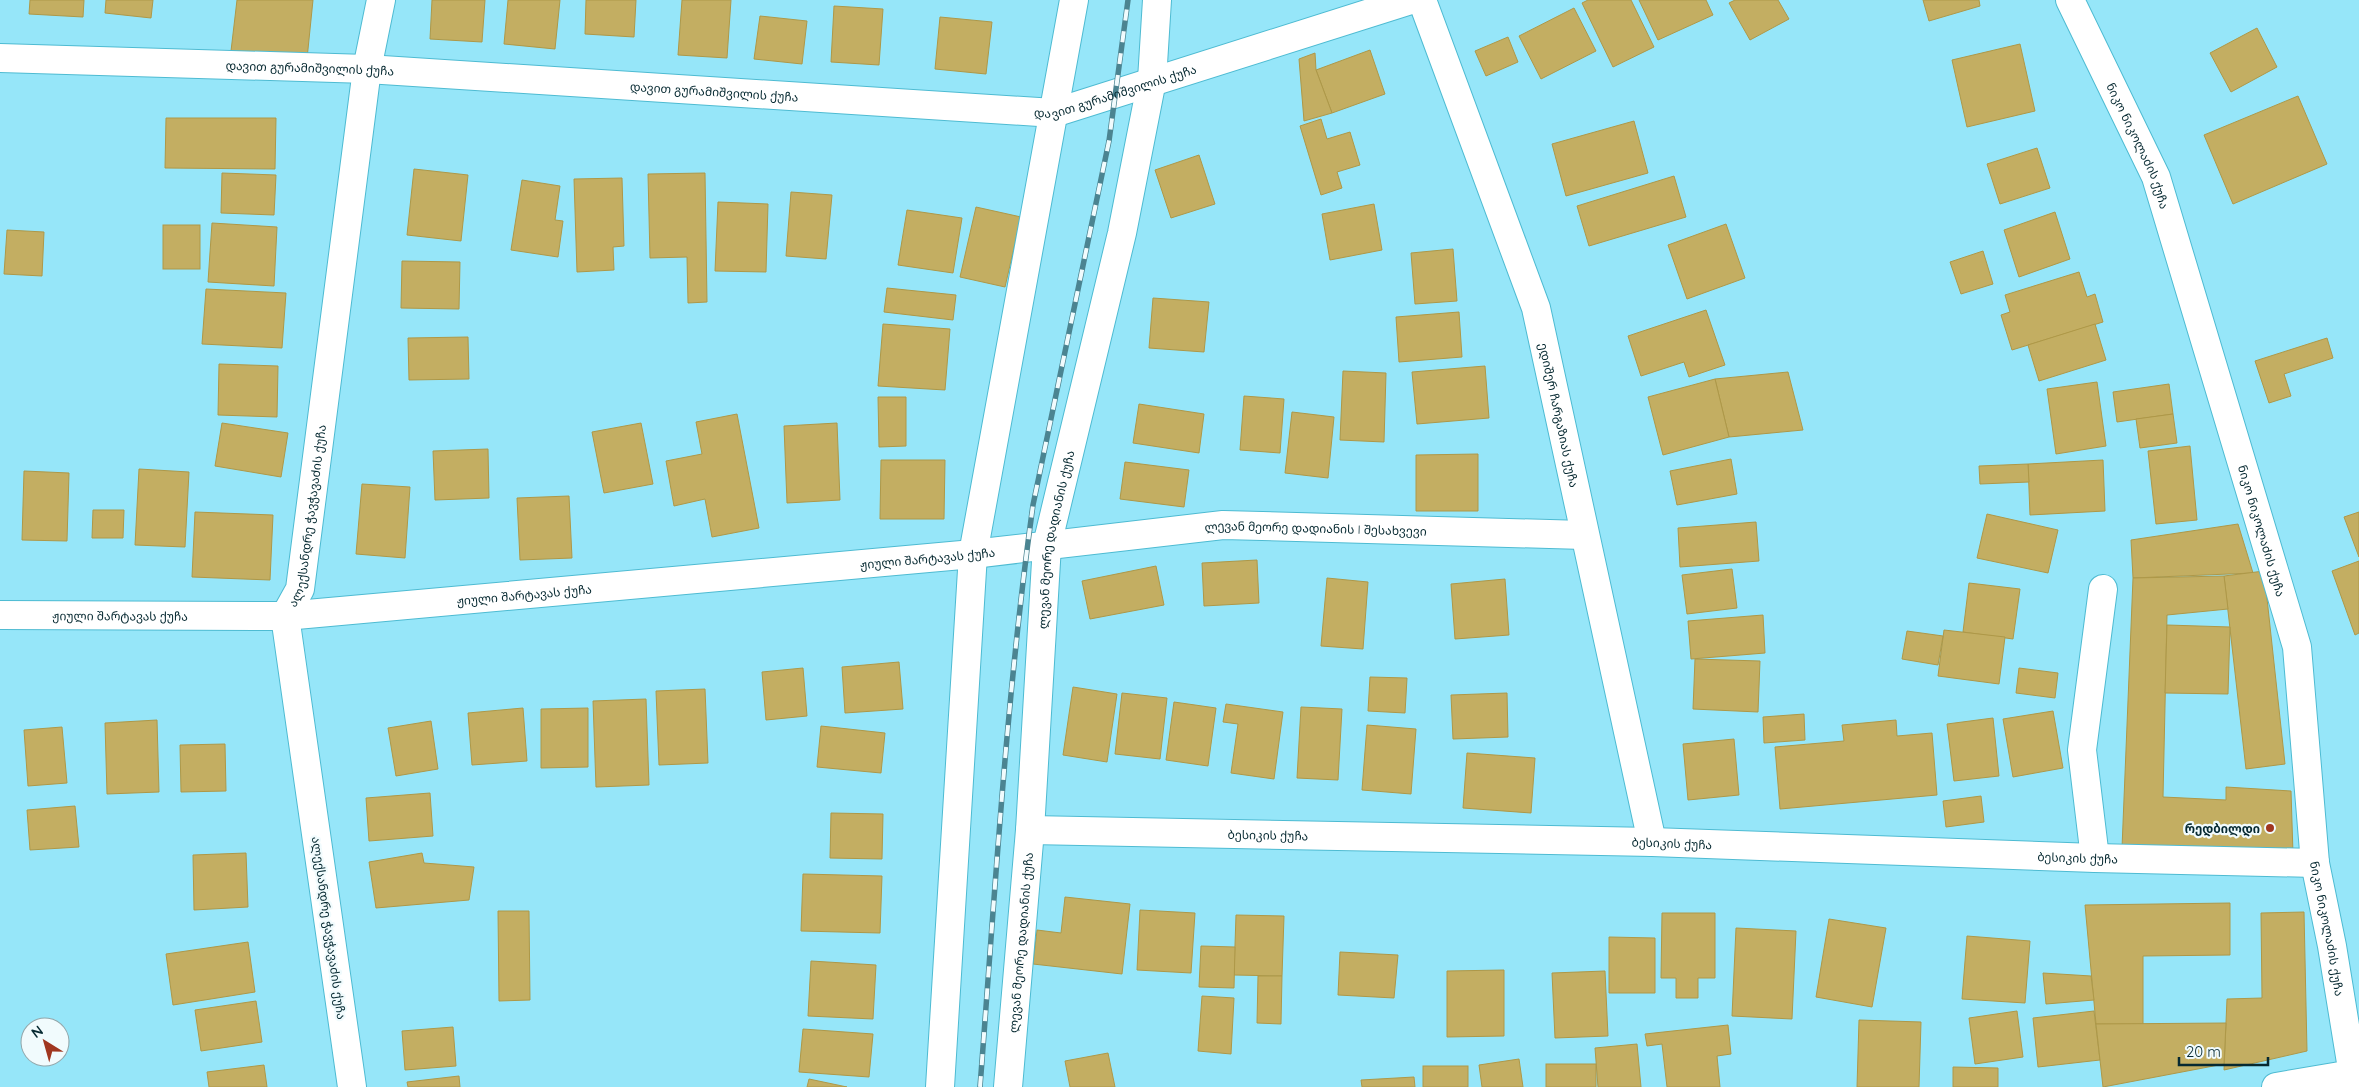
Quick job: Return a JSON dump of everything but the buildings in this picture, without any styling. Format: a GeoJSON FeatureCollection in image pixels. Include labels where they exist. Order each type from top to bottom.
{"type":"FeatureCollection","features":[{"type":"Feature","properties":{"kind":"street","name":"ალექსანდრე ჭავჭავაძის ქუჩა"},"geometry":{"type":"LineString","coordinates":[[352,1087],[285,616],[300,589],[367,69],[381,0]]}},
{"type":"Feature","properties":{"kind":"street"},"geometry":{"type":"LineString","coordinates":[[940,1087],[973,554],[1074,0]]}},
{"type":"Feature","properties":{"kind":"street","name":"ლევან მეორე დადიანის ქუჩა"},"geometry":{"type":"LineString","coordinates":[[1008,1087],[1030,830],[1047,545],[1122,233],[1152,80],[1158,0]]}},
{"type":"Feature","properties":{"kind":"street","name":"დავით გურამიშვილის ქუჩა"},"geometry":{"type":"LineString","coordinates":[[0,58],[367,69],[1054,113],[1152,80],[1411,0]]}},
{"type":"Feature","properties":{"kind":"street","name":"ედიშერ ჩარგაზიას ქუჩა"},"geometry":{"type":"LineString","coordinates":[[1422,0],[1536,308],[1652,842]]}},
{"type":"Feature","properties":{"kind":"street","name":"ნიკო ნიკოლაძის ქუჩა"},"geometry":{"type":"LineString","coordinates":[[2070,0],[2156,177],[2297,647],[2315,863],[2332,946],[2354,1081]]}},
{"type":"Feature","properties":{"kind":"street","name":"ლევან მეორე დადიანის I შესახვევი"},"geometry":{"type":"LineString","coordinates":[[1047,545],[1223,524],[1584,535]]}},
{"type":"Feature","properties":{"kind":"street","name":"ჟიული შარტავას ქუჩა"},"geometry":{"type":"LineString","coordinates":[[0,615],[285,616],[973,554],[1047,545]]}},
{"type":"Feature","properties":{"kind":"street"},"geometry":{"type":"LineString","coordinates":[[2094,858],[2082,750],[2103,589]]}},
{"type":"Feature","properties":{"kind":"street","name":"ბესიკის ქუჩა"},"geometry":{"type":"LineString","coordinates":[[1030,830],[1652,842],[2094,858],[2315,863]]}},
{"type":"Feature","properties":{"kind":"street"},"geometry":{"type":"LineString","coordinates":[[2276,1087],[2354,1081]]}},
{"type":"Feature","properties":{"kind":"railway"},"geometry":{"type":"LineString","coordinates":[[980,1087],[1008,723],[1033,505],[1109,141],[1128,0]]}},
{"type":"Feature","properties":{"kind":"place","name":"რედბილდი"},"geometry":{"type":"Point","coordinates":[2270,828]}}]}
